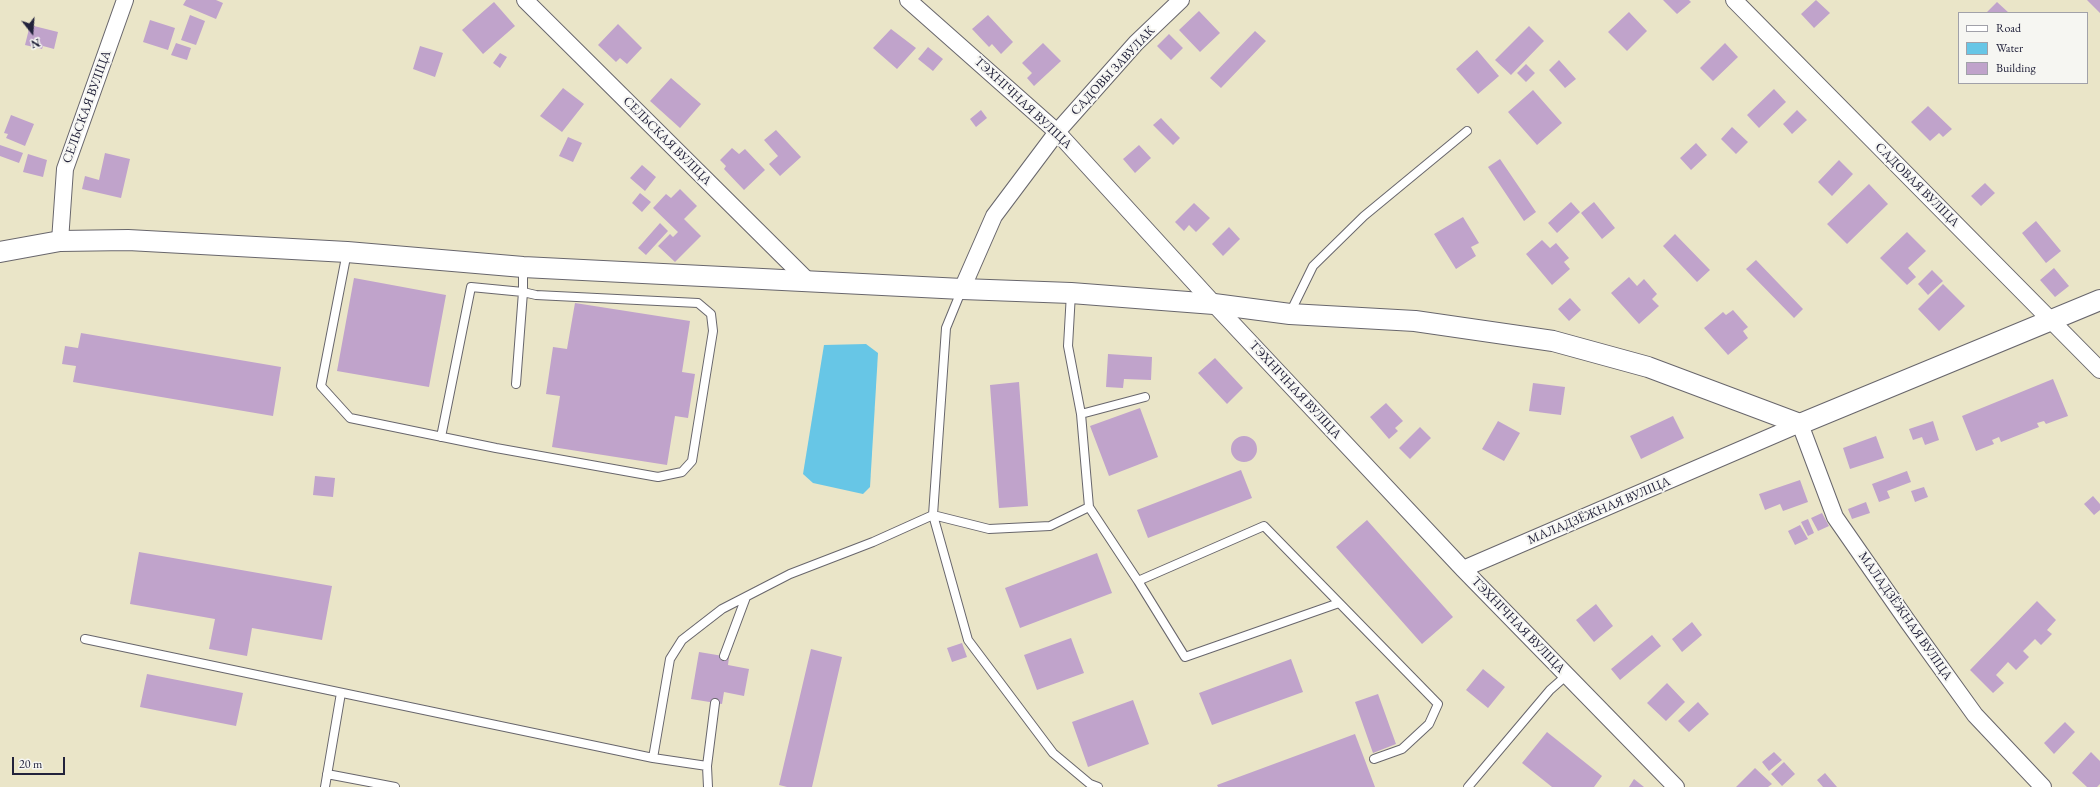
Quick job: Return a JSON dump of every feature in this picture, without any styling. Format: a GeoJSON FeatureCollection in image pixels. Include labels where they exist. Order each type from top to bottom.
{"type":"FeatureCollection","features":[{"type":"Feature","properties":{"kind":"street","name":"СЕЛЬСКАЯ ВУЛІЦА"},"geometry":{"type":"LineString","coordinates":[[60,241],[65,169],[125,0]]}},
{"type":"Feature","properties":{"kind":"street","name":"СЕЛЬСКАЯ ВУЛІЦА"},"geometry":{"type":"LineString","coordinates":[[525,0],[809,282]]}},
{"type":"Feature","properties":{"kind":"street","name":"ТЭХНІЧНАЯ ВУЛІЦА"},"geometry":{"type":"LineString","coordinates":[[908,0],[1057,132],[1214,304],[1463,568],[1676,787]]}},
{"type":"Feature","properties":{"kind":"street","name":"САДОВЫ ЗАВУЛАК"},"geometry":{"type":"LineString","coordinates":[[962,289],[994,216],[1057,132],[1136,43],[1181,0]]}},
{"type":"Feature","properties":{"kind":"street","name":"САДОВАЯ ВУЛІЦА"},"geometry":{"type":"LineString","coordinates":[[1734,0],[2100,370]]}},
{"type":"Feature","properties":{"kind":"street"},"geometry":{"type":"LineString","coordinates":[[0,252],[60,241],[128,240],[347,252],[523,267],[809,282],[1071,293],[1214,304],[1290,314],[1416,321],[1553,341],[1648,367],[1800,424]]}},
{"type":"Feature","properties":{"kind":"street","name":"МАЛАДЗЁЖНАЯ ВУЛІЦА"},"geometry":{"type":"LineString","coordinates":[[1463,568],[1800,424],[2100,300]]}},
{"type":"Feature","properties":{"kind":"street","name":"МАЛАДЗЁЖНАЯ ВУЛІЦА"},"geometry":{"type":"LineString","coordinates":[[1800,424],[1835,517],[1908,622],[1976,714],[2043,787]]}},
{"type":"Feature","properties":{"kind":"lane"},"geometry":{"type":"LineString","coordinates":[[1290,314],[1313,266],[1364,216],[1467,131]]}},
{"type":"Feature","properties":{"kind":"lane"},"geometry":{"type":"LineString","coordinates":[[347,252],[320,386],[350,418],[441,437],[496,448],[658,477],[682,472],[692,461],[713,330],[711,314],[698,303],[536,295],[523,292],[470,287],[441,437]]}},
{"type":"Feature","properties":{"kind":"lane"},"geometry":{"type":"LineString","coordinates":[[516,384],[523,292],[523,267]]}},
{"type":"Feature","properties":{"kind":"lane"},"geometry":{"type":"LineString","coordinates":[[962,289],[946,328],[933,515],[968,640],[1053,753],[1090,784],[1098,787]]}},
{"type":"Feature","properties":{"kind":"lane"},"geometry":{"type":"LineString","coordinates":[[1071,293],[1068,346],[1081,414],[1089,507],[1138,581],[1185,657],[1339,603]]}},
{"type":"Feature","properties":{"kind":"lane"},"geometry":{"type":"LineString","coordinates":[[1081,414],[1145,397]]}},
{"type":"Feature","properties":{"kind":"lane"},"geometry":{"type":"LineString","coordinates":[[653,758],[670,658],[682,640],[722,609],[790,574],[873,542],[933,515],[990,529],[1050,526],[1089,507]]}},
{"type":"Feature","properties":{"kind":"lane"},"geometry":{"type":"LineString","coordinates":[[1138,581],[1264,526],[1438,704],[1429,724],[1402,749],[1374,759]]}},
{"type":"Feature","properties":{"kind":"lane"},"geometry":{"type":"LineString","coordinates":[[724,656],[746,597]]}},
{"type":"Feature","properties":{"kind":"lane"},"geometry":{"type":"LineString","coordinates":[[86,640],[653,758],[707,766]]}},
{"type":"Feature","properties":{"kind":"lane"},"geometry":{"type":"LineString","coordinates":[[1468,787],[1550,690],[1567,675]]}},
{"type":"Feature","properties":{"kind":"lane"},"geometry":{"type":"LineString","coordinates":[[325,787],[341,693]]}},
{"type":"Feature","properties":{"kind":"lane"},"geometry":{"type":"LineString","coordinates":[[708,787],[707,766],[715,703]]}},
{"type":"Feature","properties":{"kind":"lane"},"geometry":{"type":"LineString","coordinates":[[327,774],[396,787]]}},
{"type":"Feature","properties":{"kind":"water"},"geometry":{"type":"Polygon","coordinates":[[[866,344],[878,353],[870,487],[863,494],[813,483],[803,474],[824,345],[866,344]]]}},
{"type":"Feature","properties":{"kind":"building"},"geometry":{"type":"Polygon","coordinates":[[[186,0],[216,0],[223,3],[216,19],[183,5],[186,0]]]}},
{"type":"Feature","properties":{"kind":"building"},"geometry":{"type":"Polygon","coordinates":[[[1663,0],[1689,0],[1691,2],[1677,14],[1663,0]]]}},
{"type":"Feature","properties":{"kind":"building"},"geometry":{"type":"Polygon","coordinates":[[[1816,0],[1830,13],[1814,28],[1801,14],[1816,0]]]}},
{"type":"Feature","properties":{"kind":"building"},"geometry":{"type":"Polygon","coordinates":[[[2087,0],[2100,0],[2100,13],[2087,0]]]}},
{"type":"Feature","properties":{"kind":"building"},"geometry":{"type":"Polygon","coordinates":[[[494,2],[515,26],[483,54],[462,30],[494,2]]]}},
{"type":"Feature","properties":{"kind":"building"},"geometry":{"type":"Polygon","coordinates":[[[1997,2],[2008,12],[1987,12],[1997,2]]]}},
{"type":"Feature","properties":{"kind":"building"},"geometry":{"type":"Polygon","coordinates":[[[1199,11],[1220,33],[1200,52],[1179,30],[1199,11]]]}},
{"type":"Feature","properties":{"kind":"building"},"geometry":{"type":"Polygon","coordinates":[[[1629,12],[1647,31],[1627,51],[1608,32],[1629,12]]]}},
{"type":"Feature","properties":{"kind":"building"},"geometry":{"type":"Polygon","coordinates":[[[190,15],[205,21],[196,45],[181,40],[190,15]]]}},
{"type":"Feature","properties":{"kind":"building"},"geometry":{"type":"Polygon","coordinates":[[[988,15],[1013,42],[1001,54],[992,44],[989,47],[972,29],[988,15]]]}},
{"type":"Feature","properties":{"kind":"building"},"geometry":{"type":"Polygon","coordinates":[[[150,20],[175,28],[168,50],[143,42],[150,20]]]}},
{"type":"Feature","properties":{"kind":"building"},"geometry":{"type":"Polygon","coordinates":[[[618,24],[642,48],[627,64],[620,58],[616,62],[598,45],[618,24]]]}},
{"type":"Feature","properties":{"kind":"building"},"geometry":{"type":"Polygon","coordinates":[[[30,25],[58,32],[54,49],[43,46],[42,49],[25,45],[30,25]]]}},
{"type":"Feature","properties":{"kind":"building"},"geometry":{"type":"Polygon","coordinates":[[[1529,26],[1544,41],[1511,75],[1495,60],[1529,26]]]}},
{"type":"Feature","properties":{"kind":"building"},"geometry":{"type":"Polygon","coordinates":[[[891,29],[916,48],[897,69],[873,48],[891,29]]]}},
{"type":"Feature","properties":{"kind":"building"},"geometry":{"type":"Polygon","coordinates":[[[1255,31],[1266,41],[1221,88],[1210,78],[1255,31]]]}},
{"type":"Feature","properties":{"kind":"building"},"geometry":{"type":"Polygon","coordinates":[[[1169,34],[1183,48],[1171,60],[1157,46],[1169,34]]]}},
{"type":"Feature","properties":{"kind":"building"},"geometry":{"type":"Polygon","coordinates":[[[176,43],[191,48],[187,60],[171,55],[176,43]]]}},
{"type":"Feature","properties":{"kind":"building"},"geometry":{"type":"Polygon","coordinates":[[[1043,43],[1061,61],[1034,86],[1027,78],[1032,73],[1022,63],[1043,43]]]}},
{"type":"Feature","properties":{"kind":"building"},"geometry":{"type":"Polygon","coordinates":[[[1725,43],[1738,57],[1713,81],[1700,68],[1725,43]]]}},
{"type":"Feature","properties":{"kind":"building"},"geometry":{"type":"Polygon","coordinates":[[[420,46],[443,53],[435,77],[413,69],[420,46]]]}},
{"type":"Feature","properties":{"kind":"building"},"geometry":{"type":"Polygon","coordinates":[[[928,47],[943,59],[933,71],[918,59],[928,47]]]}},
{"type":"Feature","properties":{"kind":"building"},"geometry":{"type":"Polygon","coordinates":[[[1477,50],[1499,76],[1478,94],[1456,69],[1477,50]]]}},
{"type":"Feature","properties":{"kind":"building"},"geometry":{"type":"Polygon","coordinates":[[[500,53],[507,57],[500,68],[493,63],[500,53]]]}},
{"type":"Feature","properties":{"kind":"building"},"geometry":{"type":"Polygon","coordinates":[[[1559,60],[1576,79],[1565,88],[1549,70],[1559,60]]]}},
{"type":"Feature","properties":{"kind":"building"},"geometry":{"type":"Polygon","coordinates":[[[1526,64],[1535,73],[1526,82],[1517,73],[1526,64]]]}},
{"type":"Feature","properties":{"kind":"building"},"geometry":{"type":"Polygon","coordinates":[[[671,78],[701,104],[680,128],[650,101],[671,78]]]}},
{"type":"Feature","properties":{"kind":"building"},"geometry":{"type":"Polygon","coordinates":[[[563,88],[584,104],[562,132],[540,116],[563,88]]]}},
{"type":"Feature","properties":{"kind":"building"},"geometry":{"type":"Polygon","coordinates":[[[1774,89],[1786,102],[1759,128],[1747,115],[1774,89]]]}},
{"type":"Feature","properties":{"kind":"building"},"geometry":{"type":"Polygon","coordinates":[[[1533,90],[1562,123],[1537,145],[1508,112],[1533,90]]]}},
{"type":"Feature","properties":{"kind":"building"},"geometry":{"type":"Polygon","coordinates":[[[1928,106],[1952,129],[1943,137],[1939,133],[1930,141],[1911,122],[1928,106]]]}},
{"type":"Feature","properties":{"kind":"building"},"geometry":{"type":"Polygon","coordinates":[[[981,110],[987,118],[976,127],[970,119],[981,110]]]}},
{"type":"Feature","properties":{"kind":"building"},"geometry":{"type":"Polygon","coordinates":[[[1797,110],[1807,120],[1792,134],[1783,124],[1797,110]]]}},
{"type":"Feature","properties":{"kind":"building"},"geometry":{"type":"Polygon","coordinates":[[[11,115],[34,124],[25,146],[6,138],[8,134],[4,133],[11,115]]]}},
{"type":"Feature","properties":{"kind":"building"},"geometry":{"type":"Polygon","coordinates":[[[1161,118],[1180,138],[1173,145],[1153,125],[1161,118]]]}},
{"type":"Feature","properties":{"kind":"building"},"geometry":{"type":"Polygon","coordinates":[[[1732,127],[1748,142],[1736,154],[1721,139],[1732,127]]]}},
{"type":"Feature","properties":{"kind":"building"},"geometry":{"type":"Polygon","coordinates":[[[776,130],[801,157],[780,176],[769,164],[778,156],[764,140],[776,130]]]}},
{"type":"Feature","properties":{"kind":"building"},"geometry":{"type":"Polygon","coordinates":[[[568,137],[582,143],[573,162],[559,156],[568,137]]]}},
{"type":"Feature","properties":{"kind":"building"},"geometry":{"type":"Polygon","coordinates":[[[1696,143],[1707,155],[1691,170],[1680,158],[1696,143]]]}},
{"type":"Feature","properties":{"kind":"building"},"geometry":{"type":"Polygon","coordinates":[[[0,145],[23,153],[19,163],[0,156],[0,145]]]}},
{"type":"Feature","properties":{"kind":"building"},"geometry":{"type":"Polygon","coordinates":[[[1139,145],[1151,158],[1135,173],[1123,159],[1139,145]]]}},
{"type":"Feature","properties":{"kind":"building"},"geometry":{"type":"Polygon","coordinates":[[[732,148],[739,154],[745,149],[765,170],[744,190],[724,169],[726,166],[720,160],[732,148]]]}},
{"type":"Feature","properties":{"kind":"building"},"geometry":{"type":"Polygon","coordinates":[[[105,153],[130,159],[121,198],[82,189],[85,176],[99,180],[105,153]]]}},
{"type":"Feature","properties":{"kind":"building"},"geometry":{"type":"Polygon","coordinates":[[[28,154],[47,160],[43,177],[23,172],[28,154]]]}},
{"type":"Feature","properties":{"kind":"building"},"geometry":{"type":"Polygon","coordinates":[[[1500,159],[1536,212],[1524,221],[1488,167],[1500,159]]]}},
{"type":"Feature","properties":{"kind":"building"},"geometry":{"type":"Polygon","coordinates":[[[1839,160],[1853,174],[1832,196],[1818,182],[1839,160]]]}},
{"type":"Feature","properties":{"kind":"building"},"geometry":{"type":"Polygon","coordinates":[[[642,165],[656,177],[645,191],[630,178],[642,165]]]}},
{"type":"Feature","properties":{"kind":"building"},"geometry":{"type":"Polygon","coordinates":[[[1985,183],[1995,193],[1981,206],[1971,196],[1985,183]]]}},
{"type":"Feature","properties":{"kind":"building"},"geometry":{"type":"Polygon","coordinates":[[[1869,184],[1888,204],[1847,244],[1827,224],[1869,184]]]}},
{"type":"Feature","properties":{"kind":"building"},"geometry":{"type":"Polygon","coordinates":[[[680,189],[697,206],[684,219],[701,236],[675,262],[658,246],[670,234],[673,237],[678,232],[653,208],[666,194],[671,198],[680,189]]]}},
{"type":"Feature","properties":{"kind":"building"},"geometry":{"type":"Polygon","coordinates":[[[640,193],[651,202],[642,212],[632,203],[640,193]]]}},
{"type":"Feature","properties":{"kind":"building"},"geometry":{"type":"Polygon","coordinates":[[[1571,202],[1580,212],[1557,233],[1548,223],[1571,202]]]}},
{"type":"Feature","properties":{"kind":"building"},"geometry":{"type":"Polygon","coordinates":[[[1594,202],[1615,228],[1602,239],[1581,213],[1594,202]]]}},
{"type":"Feature","properties":{"kind":"building"},"geometry":{"type":"Polygon","coordinates":[[[1194,203],[1210,218],[1196,232],[1189,225],[1184,231],[1175,222],[1194,203]]]}},
{"type":"Feature","properties":{"kind":"building"},"geometry":{"type":"Polygon","coordinates":[[[1463,217],[1479,243],[1471,247],[1476,256],[1456,269],[1434,234],[1463,217]]]}},
{"type":"Feature","properties":{"kind":"building"},"geometry":{"type":"Polygon","coordinates":[[[2036,221],[2061,251],[2046,263],[2022,233],[2036,221]]]}},
{"type":"Feature","properties":{"kind":"building"},"geometry":{"type":"Polygon","coordinates":[[[660,223],[668,231],[646,255],[638,248],[660,223]]]}},
{"type":"Feature","properties":{"kind":"building"},"geometry":{"type":"Polygon","coordinates":[[[1229,227],[1240,239],[1223,256],[1212,244],[1229,227]]]}},
{"type":"Feature","properties":{"kind":"building"},"geometry":{"type":"Polygon","coordinates":[[[1907,232],[1926,251],[1908,268],[1916,277],[1907,285],[1880,258],[1907,232]]]}},
{"type":"Feature","properties":{"kind":"building"},"geometry":{"type":"Polygon","coordinates":[[[1675,234],[1710,270],[1697,282],[1663,246],[1675,234]]]}},
{"type":"Feature","properties":{"kind":"building"},"geometry":{"type":"Polygon","coordinates":[[[1542,240],[1550,248],[1556,243],[1569,258],[1564,262],[1570,269],[1552,285],[1526,254],[1542,240]]]}},
{"type":"Feature","properties":{"kind":"building"},"geometry":{"type":"Polygon","coordinates":[[[1756,260],[1803,309],[1794,318],[1746,269],[1756,260]]]}},
{"type":"Feature","properties":{"kind":"building"},"geometry":{"type":"Polygon","coordinates":[[[2054,268],[2069,286],[2055,297],[2040,280],[2054,268]]]}},
{"type":"Feature","properties":{"kind":"building"},"geometry":{"type":"Polygon","coordinates":[[[1932,270],[1943,281],[1928,295],[1918,284],[1932,270]]]}},
{"type":"Feature","properties":{"kind":"building"},"geometry":{"type":"Polygon","coordinates":[[[1629,277],[1637,286],[1644,279],[1657,294],[1652,299],[1659,306],[1639,324],[1611,293],[1629,277]]]}},
{"type":"Feature","properties":{"kind":"building"},"geometry":{"type":"Polygon","coordinates":[[[354,278],[446,295],[429,387],[337,371],[354,278]]]}},
{"type":"Feature","properties":{"kind":"building"},"geometry":{"type":"Polygon","coordinates":[[[1943,284],[1965,306],[1939,331],[1918,309],[1943,284]]]}},
{"type":"Feature","properties":{"kind":"building"},"geometry":{"type":"Polygon","coordinates":[[[1570,298],[1581,310],[1569,321],[1558,309],[1570,298]]]}},
{"type":"Feature","properties":{"kind":"building"},"geometry":{"type":"Polygon","coordinates":[[[575,303],[690,321],[682,372],[695,374],[688,418],[675,416],[667,465],[552,447],[560,396],[546,394],[553,347],[567,349],[575,303]]]}},
{"type":"Feature","properties":{"kind":"building"},"geometry":{"type":"Polygon","coordinates":[[[1733,310],[1748,327],[1743,331],[1748,338],[1728,355],[1704,328],[1723,312],[1726,315],[1733,310]]]}},
{"type":"Feature","properties":{"kind":"building"},"geometry":{"type":"Polygon","coordinates":[[[81,333],[281,367],[273,416],[73,382],[76,366],[62,364],[65,346],[78,348],[81,333]]]}},
{"type":"Feature","properties":{"kind":"building"},"geometry":{"type":"Polygon","coordinates":[[[1108,354],[1152,357],[1151,380],[1124,379],[1123,388],[1106,387],[1108,354]]]}},
{"type":"Feature","properties":{"kind":"building"},"geometry":{"type":"Polygon","coordinates":[[[1215,358],[1243,388],[1227,404],[1198,373],[1215,358]]]}},
{"type":"Feature","properties":{"kind":"building"},"geometry":{"type":"Polygon","coordinates":[[[2053,379],[2068,416],[2046,424],[2044,421],[2037,423],[2039,427],[2001,442],[1999,437],[1992,440],[1994,444],[1976,451],[1962,416],[2053,379]]]}},
{"type":"Feature","properties":{"kind":"building"},"geometry":{"type":"Polygon","coordinates":[[[1019,382],[1028,506],[999,508],[990,385],[1019,382]]]}},
{"type":"Feature","properties":{"kind":"building"},"geometry":{"type":"Polygon","coordinates":[[[1533,383],[1565,387],[1561,415],[1529,411],[1533,383]]]}},
{"type":"Feature","properties":{"kind":"building"},"geometry":{"type":"Polygon","coordinates":[[[1386,403],[1403,421],[1395,428],[1398,431],[1389,439],[1370,417],[1386,403]]]}},
{"type":"Feature","properties":{"kind":"building"},"geometry":{"type":"Polygon","coordinates":[[[1140,408],[1158,457],[1109,476],[1090,426],[1140,408]]]}},
{"type":"Feature","properties":{"kind":"building"},"geometry":{"type":"Polygon","coordinates":[[[1673,416],[1684,438],[1641,459],[1630,436],[1673,416]]]}},
{"type":"Feature","properties":{"kind":"building"},"geometry":{"type":"Polygon","coordinates":[[[1498,421],[1520,433],[1504,461],[1482,449],[1498,421]]]}},
{"type":"Feature","properties":{"kind":"building"},"geometry":{"type":"Polygon","coordinates":[[[1933,421],[1939,440],[1925,445],[1922,437],[1913,440],[1909,429],[1933,421]]]}},
{"type":"Feature","properties":{"kind":"building"},"geometry":{"type":"Polygon","coordinates":[[[1420,427],[1431,438],[1410,459],[1399,448],[1420,427]]]}},
{"type":"Feature","properties":{"kind":"building"},"geometry":{"type":"Polygon","coordinates":[[[1244,436],[1253,440],[1257,449],[1253,458],[1244,462],[1235,458],[1231,449],[1235,440],[1244,436]]]}},
{"type":"Feature","properties":{"kind":"building"},"geometry":{"type":"Polygon","coordinates":[[[1876,436],[1884,458],[1850,469],[1843,448],[1876,436]]]}},
{"type":"Feature","properties":{"kind":"building"},"geometry":{"type":"Polygon","coordinates":[[[1241,470],[1252,498],[1148,538],[1137,510],[1241,470]]]}},
{"type":"Feature","properties":{"kind":"building"},"geometry":{"type":"Polygon","coordinates":[[[1907,471],[1911,482],[1887,491],[1890,498],[1879,502],[1872,484],[1907,471]]]}},
{"type":"Feature","properties":{"kind":"building"},"geometry":{"type":"Polygon","coordinates":[[[315,476],[335,478],[333,497],[313,495],[315,476]]]}},
{"type":"Feature","properties":{"kind":"building"},"geometry":{"type":"Polygon","coordinates":[[[1800,480],[1808,502],[1783,511],[1780,504],[1765,510],[1759,494],[1800,480]]]}},
{"type":"Feature","properties":{"kind":"building"},"geometry":{"type":"Polygon","coordinates":[[[1924,487],[1928,497],[1915,502],[1911,491],[1924,487]]]}},
{"type":"Feature","properties":{"kind":"building"},"geometry":{"type":"Polygon","coordinates":[[[2093,496],[2100,504],[2100,510],[2094,515],[2084,504],[2093,496]]]}},
{"type":"Feature","properties":{"kind":"building"},"geometry":{"type":"Polygon","coordinates":[[[1866,502],[1870,513],[1852,519],[1848,509],[1866,502]]]}},
{"type":"Feature","properties":{"kind":"building"},"geometry":{"type":"Polygon","coordinates":[[[1822,513],[1829,526],[1818,531],[1811,518],[1822,513]]]}},
{"type":"Feature","properties":{"kind":"building"},"geometry":{"type":"Polygon","coordinates":[[[1808,519],[1814,533],[1808,536],[1801,522],[1808,519]]]}},
{"type":"Feature","properties":{"kind":"building"},"geometry":{"type":"Polygon","coordinates":[[[1367,520],[1453,617],[1422,644],[1336,547],[1367,520]]]}},
{"type":"Feature","properties":{"kind":"building"},"geometry":{"type":"Polygon","coordinates":[[[1800,525],[1808,539],[1795,545],[1788,531],[1800,525]]]}},
{"type":"Feature","properties":{"kind":"building"},"geometry":{"type":"Polygon","coordinates":[[[139,552],[332,586],[322,640],[252,628],[247,656],[209,649],[215,619],[130,604],[139,552]]]}},
{"type":"Feature","properties":{"kind":"building"},"geometry":{"type":"Polygon","coordinates":[[[1097,553],[1112,593],[1020,628],[1005,588],[1097,553]]]}},
{"type":"Feature","properties":{"kind":"building"},"geometry":{"type":"Polygon","coordinates":[[[2037,601],[2056,620],[2047,630],[2052,634],[2041,645],[2035,639],[2023,651],[2029,657],[2016,670],[2008,662],[1996,675],[2004,683],[1993,693],[1970,670],[2037,601]]]}},
{"type":"Feature","properties":{"kind":"building"},"geometry":{"type":"Polygon","coordinates":[[[1596,604],[1613,626],[1594,642],[1576,620],[1596,604]]]}},
{"type":"Feature","properties":{"kind":"building"},"geometry":{"type":"Polygon","coordinates":[[[1692,622],[1702,635],[1682,652],[1672,639],[1692,622]]]}},
{"type":"Feature","properties":{"kind":"building"},"geometry":{"type":"Polygon","coordinates":[[[1652,635],[1661,646],[1620,680],[1611,669],[1652,635]]]}},
{"type":"Feature","properties":{"kind":"building"},"geometry":{"type":"Polygon","coordinates":[[[1071,638],[1084,673],[1037,690],[1024,655],[1071,638]]]}},
{"type":"Feature","properties":{"kind":"building"},"geometry":{"type":"Polygon","coordinates":[[[962,643],[967,657],[952,662],[947,648],[962,643]]]}},
{"type":"Feature","properties":{"kind":"building"},"geometry":{"type":"Polygon","coordinates":[[[811,649],[842,657],[812,787],[787,787],[779,785],[811,649]]]}},
{"type":"Feature","properties":{"kind":"building"},"geometry":{"type":"Polygon","coordinates":[[[699,652],[729,657],[728,665],[749,669],[744,696],[724,692],[722,704],[691,699],[699,652]]]}},
{"type":"Feature","properties":{"kind":"building"},"geometry":{"type":"Polygon","coordinates":[[[1291,659],[1303,692],[1212,725],[1199,693],[1291,659]]]}},
{"type":"Feature","properties":{"kind":"building"},"geometry":{"type":"Polygon","coordinates":[[[1483,669],[1505,687],[1488,708],[1466,690],[1483,669]]]}},
{"type":"Feature","properties":{"kind":"building"},"geometry":{"type":"Polygon","coordinates":[[[147,674],[243,693],[236,726],[140,707],[147,674]]]}},
{"type":"Feature","properties":{"kind":"building"},"geometry":{"type":"Polygon","coordinates":[[[1667,683],[1685,702],[1666,721],[1647,703],[1667,683]]]}},
{"type":"Feature","properties":{"kind":"building"},"geometry":{"type":"Polygon","coordinates":[[[1378,694],[1396,744],[1373,753],[1355,702],[1378,694]]]}},
{"type":"Feature","properties":{"kind":"building"},"geometry":{"type":"Polygon","coordinates":[[[1133,700],[1149,744],[1088,767],[1072,722],[1133,700]]]}},
{"type":"Feature","properties":{"kind":"building"},"geometry":{"type":"Polygon","coordinates":[[[1698,702],[1709,714],[1689,732],[1678,721],[1698,702]]]}},
{"type":"Feature","properties":{"kind":"building"},"geometry":{"type":"Polygon","coordinates":[[[2065,722],[2075,732],[2054,754],[2044,743],[2065,722]]]}},
{"type":"Feature","properties":{"kind":"building"},"geometry":{"type":"Polygon","coordinates":[[[1547,732],[1602,776],[1594,787],[1552,787],[1522,763],[1547,732]]]}},
{"type":"Feature","properties":{"kind":"building"},"geometry":{"type":"Polygon","coordinates":[[[1355,734],[1375,787],[1218,787],[1217,785],[1355,734]]]}},
{"type":"Feature","properties":{"kind":"building"},"geometry":{"type":"Polygon","coordinates":[[[1774,752],[1782,760],[1769,771],[1762,762],[1774,752]]]}},
{"type":"Feature","properties":{"kind":"building"},"geometry":{"type":"Polygon","coordinates":[[[2091,752],[2100,761],[2100,784],[2097,787],[2087,787],[2072,773],[2091,752]]]}},
{"type":"Feature","properties":{"kind":"building"},"geometry":{"type":"Polygon","coordinates":[[[1784,762],[1795,774],[1782,786],[1771,774],[1784,762]]]}},
{"type":"Feature","properties":{"kind":"building"},"geometry":{"type":"Polygon","coordinates":[[[1755,768],[1772,784],[1768,787],[1736,787],[1755,768]]]}},
{"type":"Feature","properties":{"kind":"building"},"geometry":{"type":"Polygon","coordinates":[[[1825,773],[1837,787],[1823,787],[1817,780],[1825,773]]]}},
{"type":"Feature","properties":{"kind":"building"},"geometry":{"type":"Polygon","coordinates":[[[1634,779],[1644,787],[1629,787],[1634,779]]]}}]}
